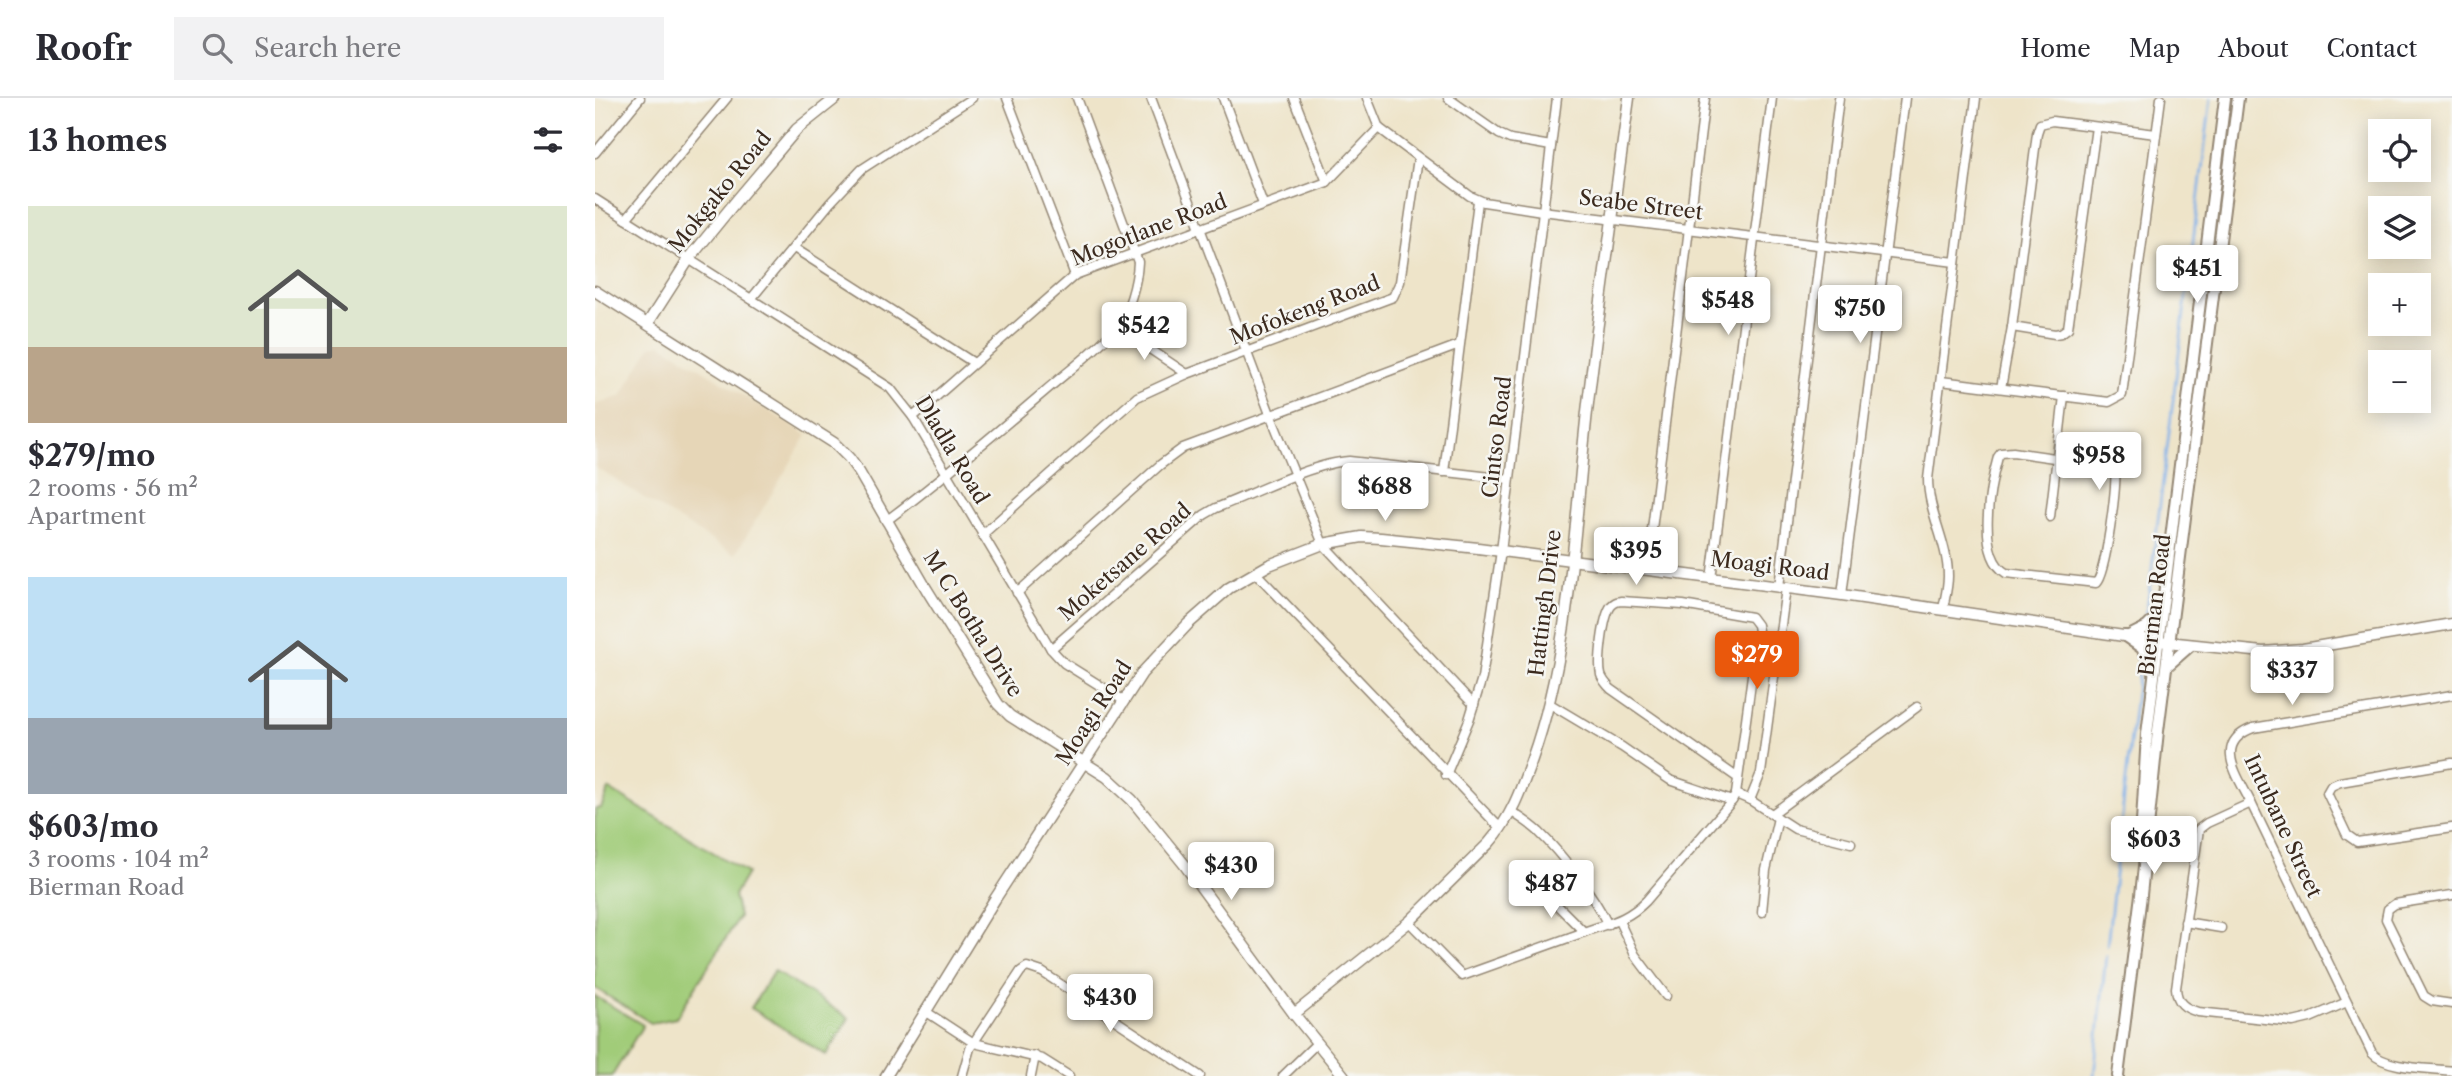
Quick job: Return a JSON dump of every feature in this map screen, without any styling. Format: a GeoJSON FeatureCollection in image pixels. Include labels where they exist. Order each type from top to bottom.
{"type":"FeatureCollection","features":[{"type":"Feature","properties":{"kind":"main road","name":"Bierman Road"},"geometry":{"type":"LineString","coordinates":[[2116,1076],[2140,854],[2144,756],[2225,98]]}},
{"type":"Feature","properties":{"kind":"main road","name":"Bierman Road"},"geometry":{"type":"LineString","coordinates":[[2116,1076],[2238,98]]}},
{"type":"Feature","properties":{"kind":"main road"},"geometry":{"type":"LineString","coordinates":[[2126,637],[2147,627],[2161,613]]}},
{"type":"Feature","properties":{"kind":"main road"},"geometry":{"type":"LineString","coordinates":[[2126,637],[2143,648],[2154,672]]}},
{"type":"Feature","properties":{"kind":"main road"},"geometry":{"type":"LineString","coordinates":[[2167,666],[2191,645]]}},
{"type":"Feature","properties":{"kind":"street"},"geometry":{"type":"LineString","coordinates":[[595,153],[640,98]]}},
{"type":"Feature","properties":{"kind":"street"},"geometry":{"type":"LineString","coordinates":[[626,219],[727,98]]}},
{"type":"Feature","properties":{"kind":"street","name":"Mokgako Road"},"geometry":{"type":"LineString","coordinates":[[648,323],[689,259],[790,136],[836,98]]}},
{"type":"Feature","properties":{"kind":"street"},"geometry":{"type":"LineString","coordinates":[[751,299],[830,203],[862,169],[972,98]]}},
{"type":"Feature","properties":{"kind":"street"},"geometry":{"type":"LineString","coordinates":[[1007,98],[1075,275]]}},
{"type":"Feature","properties":{"kind":"street"},"geometry":{"type":"LineString","coordinates":[[886,521],[946,476],[1117,327],[1126,309],[1136,276],[1136,253],[1077,98]]}},
{"type":"Feature","properties":{"kind":"street"},"geometry":{"type":"LineString","coordinates":[[1151,98],[1270,414],[1323,544],[1474,705]]}},
{"type":"Feature","properties":{"kind":"street"},"geometry":{"type":"LineString","coordinates":[[1223,98],[1263,204]]}},
{"type":"Feature","properties":{"kind":"street"},"geometry":{"type":"LineString","coordinates":[[1294,98],[1327,182]]}},
{"type":"Feature","properties":{"kind":"street"},"geometry":{"type":"LineString","coordinates":[[1367,98],[1379,128]]}},
{"type":"Feature","properties":{"kind":"street"},"geometry":{"type":"LineString","coordinates":[[1448,98],[1499,134],[1510,139],[1551,146]]}},
{"type":"Feature","properties":{"kind":"street","name":"Cintso Road"},"geometry":{"type":"LineString","coordinates":[[1446,775],[1482,678],[1501,551],[1557,98]]}},
{"type":"Feature","properties":{"kind":"street","name":"Hattingh Drive"},"geometry":{"type":"LineString","coordinates":[[1294,1014],[1409,922],[1501,830],[1512,812],[1550,704],[1561,652],[1612,219],[1629,98]]}},
{"type":"Feature","properties":{"kind":"street"},"geometry":{"type":"LineString","coordinates":[[1647,570],[1705,98]]}},
{"type":"Feature","properties":{"kind":"street"},"geometry":{"type":"LineString","coordinates":[[1711,579],[1772,98]]}},
{"type":"Feature","properties":{"kind":"street"},"geometry":{"type":"LineString","coordinates":[[1750,800],[1761,773],[1839,98]]}},
{"type":"Feature","properties":{"kind":"street"},"geometry":{"type":"LineString","coordinates":[[1842,594],[1905,98]]}},
{"type":"Feature","properties":{"kind":"street"},"geometry":{"type":"LineString","coordinates":[[1943,609],[1947,567],[1929,500],[1927,479],[1976,98]]}},
{"type":"Feature","properties":{"kind":"street"},"geometry":{"type":"LineString","coordinates":[[1941,381],[2109,402],[2119,399],[2124,390],[2161,98]]}},
{"type":"Feature","properties":{"kind":"street"},"geometry":{"type":"LineString","coordinates":[[2001,388],[2012,327],[2038,128],[2043,122],[2052,121],[2156,134]]}},
{"type":"Feature","properties":{"kind":"street"},"geometry":{"type":"LineString","coordinates":[[2012,327],[2055,334],[2068,328],[2096,127]]}},
{"type":"Feature","properties":{"kind":"street","name":"Mogotlane Road"},"geometry":{"type":"LineString","coordinates":[[913,417],[1075,275],[1327,182],[1379,128]]}},
{"type":"Feature","properties":{"kind":"street","name":"Seabe Street"},"geometry":{"type":"LineString","coordinates":[[1379,128],[1478,201],[1955,262]]}},
{"type":"Feature","properties":{"kind":"street","name":"Mofokeng Road"},"geometry":{"type":"LineString","coordinates":[[982,534],[1134,400],[1187,374],[1387,300],[1396,294],[1418,158]]}},
{"type":"Feature","properties":{"kind":"street","name":"Dladla Road"},"geometry":{"type":"LineString","coordinates":[[595,199],[890,388],[913,417],[1051,649],[1064,663],[1123,700]]}},
{"type":"Feature","properties":{"kind":"street"},"geometry":{"type":"LineString","coordinates":[[1444,472],[1478,201]]}},
{"type":"Feature","properties":{"kind":"street"},"geometry":{"type":"LineString","coordinates":[[794,247],[974,363]]}},
{"type":"Feature","properties":{"kind":"street","name":"M C Botha Drive"},"geometry":{"type":"LineString","coordinates":[[595,291],[834,443],[855,466],[997,704],[1010,716],[1119,787],[1152,823],[1294,1014],[1344,1076]]}},
{"type":"Feature","properties":{"kind":"street"},"geometry":{"type":"LineString","coordinates":[[1117,327],[1187,374]]}},
{"type":"Feature","properties":{"kind":"street"},"geometry":{"type":"LineString","coordinates":[[1017,593],[1174,453],[1270,414],[1459,345]]}},
{"type":"Feature","properties":{"kind":"street"},"geometry":{"type":"LineString","coordinates":[[2049,517],[2064,396]]}},
{"type":"Feature","properties":{"kind":"street"},"geometry":{"type":"LineString","coordinates":[[2013,452],[2057,458],[2110,466],[2115,470],[2106,554],[2101,577],[2096,583],[2006,573],[1999,569],[1995,561],[1986,527],[1998,457],[2001,453],[2013,452]]}},
{"type":"Feature","properties":{"kind":"street","name":"Moketsane Road"},"geometry":{"type":"LineString","coordinates":[[1051,649],[1205,514],[1331,463],[1349,461],[1509,479]]}},
{"type":"Feature","properties":{"kind":"street","name":"Moagi Road"},"geometry":{"type":"LineString","coordinates":[[885,1076],[995,899],[1148,665],[1177,634],[1229,588],[1255,572],[1323,544],[1362,537],[1501,551],[1842,594],[2126,637],[2263,652],[2452,624]]}},
{"type":"Feature","properties":{"kind":"street"},"geometry":{"type":"LineString","coordinates":[[1255,572],[1501,830]]}},
{"type":"Feature","properties":{"kind":"street"},"geometry":{"type":"LineString","coordinates":[[1409,922],[1462,976],[1619,921],[1631,915],[1646,901],[1734,797],[1738,778],[1758,631],[1755,621],[1745,616],[1683,605],[1616,602],[1608,612],[1601,643],[1600,670],[1605,684],[1738,778]]}},
{"type":"Feature","properties":{"kind":"street","name":"Intubane Street"},"geometry":{"type":"LineString","coordinates":[[2452,695],[2253,728],[2243,732],[2231,744],[2230,753],[2251,803],[2377,1058],[2392,1064],[2452,1071]]}},
{"type":"Feature","properties":{"kind":"street"},"geometry":{"type":"LineString","coordinates":[[1550,704],[1622,747],[1670,780],[1750,800],[1795,829],[1851,843]]}},
{"type":"Feature","properties":{"kind":"street"},"geometry":{"type":"LineString","coordinates":[[1762,912],[1775,816],[1917,707]]}},
{"type":"Feature","properties":{"kind":"street"},"geometry":{"type":"LineString","coordinates":[[2452,763],[2340,782],[2331,786],[2327,793],[2347,835],[2357,842],[2452,828]]}},
{"type":"Feature","properties":{"kind":"street"},"geometry":{"type":"LineString","coordinates":[[2251,803],[2207,822],[2199,830],[2176,988],[2179,1002],[2198,1012],[2293,1022],[2310,1018],[2347,1002]]}},
{"type":"Feature","properties":{"kind":"street"},"geometry":{"type":"LineString","coordinates":[[1512,812],[1537,830],[1549,843],[1600,908],[1608,925]]}},
{"type":"Feature","properties":{"kind":"street"},"geometry":{"type":"LineString","coordinates":[[1539,887],[1584,932]]}},
{"type":"Feature","properties":{"kind":"street"},"geometry":{"type":"LineString","coordinates":[[2452,895],[2395,904],[2386,914],[2388,924],[2424,996],[2432,1001],[2452,1004]]}},
{"type":"Feature","properties":{"kind":"street"},"geometry":{"type":"LineString","coordinates":[[1619,921],[1635,955],[1665,996]]}},
{"type":"Feature","properties":{"kind":"street"},"geometry":{"type":"LineString","coordinates":[[2185,922],[2221,928]]}},
{"type":"Feature","properties":{"kind":"street"},"geometry":{"type":"LineString","coordinates":[[962,1076],[967,1053],[1020,971],[1030,967],[1042,972],[1200,1076]]}},
{"type":"Feature","properties":{"kind":"street"},"geometry":{"type":"LineString","coordinates":[[925,1011],[974,1043],[1035,1056],[1069,1076]]}},
{"type":"Feature","properties":{"kind":"street"},"geometry":{"type":"LineString","coordinates":[[1283,1076],[1317,1043]]}},
{"type":"Feature","properties":{"kind":"street"},"geometry":{"type":"LineString","coordinates":[[1031,1076],[1035,1056]]}},
{"type":"Feature","properties":{"kind":"shaded area"},"geometry":{"type":"Polygon","coordinates":[[[661,344],[807,435],[735,555],[595,467],[595,405],[621,396],[651,346],[661,344]]]}},
{"type":"Feature","properties":{"kind":"green space"},"geometry":{"type":"Polygon","coordinates":[[[609,789],[747,873],[734,895],[739,917],[676,1018],[651,1023],[595,988],[595,809],[601,808],[609,789]]]}},
{"type":"Feature","properties":{"kind":"green space"},"geometry":{"type":"Polygon","coordinates":[[[774,971],[849,1018],[826,1055],[751,1008],[774,971]]]}},
{"type":"Feature","properties":{"kind":"green space"},"geometry":{"type":"Polygon","coordinates":[[[595,996],[643,1025],[612,1076],[595,1076],[595,996]]]}},
{"type":"Feature","properties":{"kind":"waterway"},"geometry":{"type":"LineString","coordinates":[[2146,616],[2211,98]]}},
{"type":"Feature","properties":{"kind":"waterway"},"geometry":{"type":"LineString","coordinates":[[2107,946],[2140,657]]}},
{"type":"Feature","properties":{"kind":"waterway"},"geometry":{"type":"LineString","coordinates":[[2094,1076],[2106,955]]}}]}
